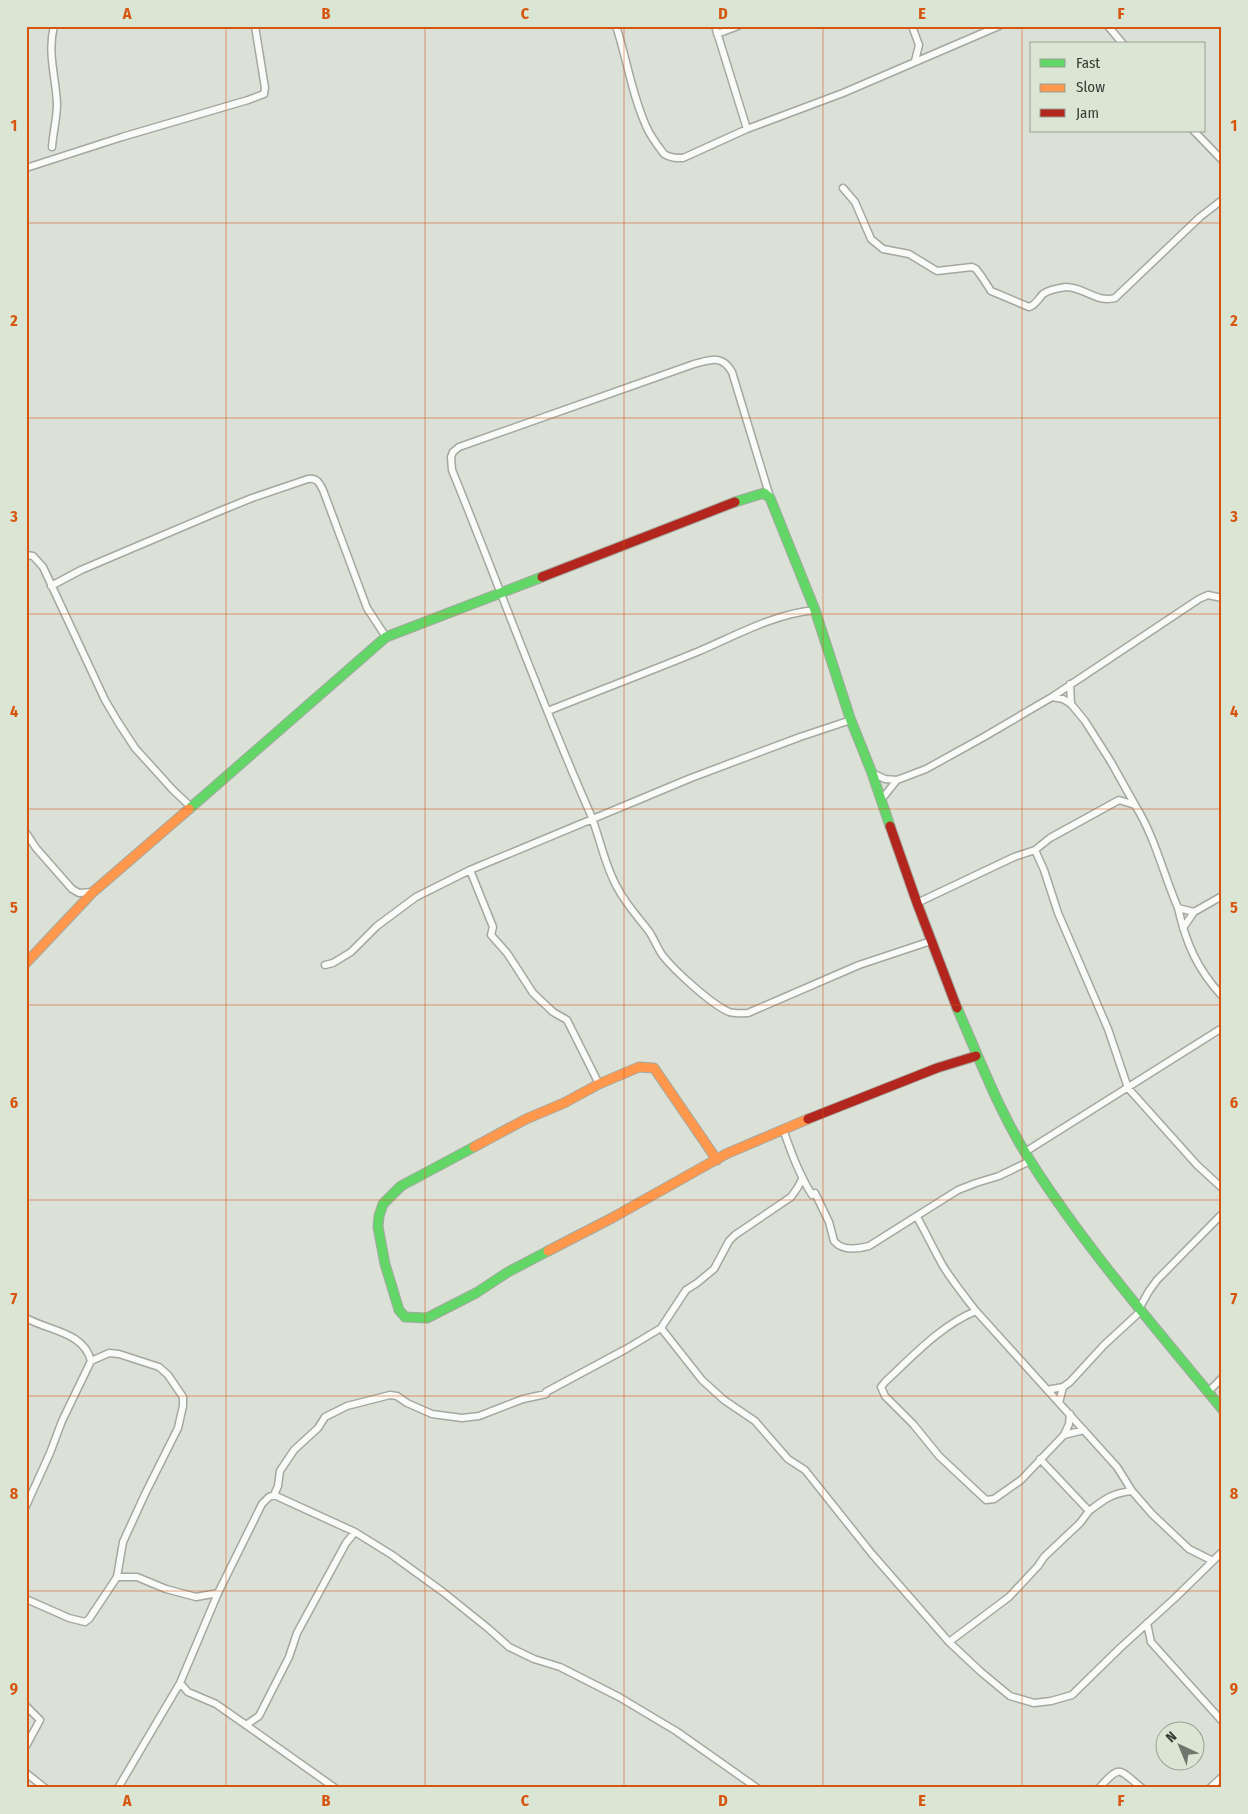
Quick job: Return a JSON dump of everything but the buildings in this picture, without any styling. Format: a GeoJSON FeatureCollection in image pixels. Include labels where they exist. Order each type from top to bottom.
{"type":"FeatureCollection","features":[{"type":"Feature","properties":{"kind":"street"},"geometry":{"type":"LineString","coordinates":[[52,147],[57,106],[51,51],[54,26]]}},
{"type":"Feature","properties":{"kind":"street"},"geometry":{"type":"LineString","coordinates":[[26,168],[264,94],[265,88],[255,26]]}},
{"type":"Feature","properties":{"kind":"street"},"geometry":{"type":"LineString","coordinates":[[616,26],[647,128],[664,154],[668,157],[683,158],[747,130],[843,93],[999,26]]}},
{"type":"Feature","properties":{"kind":"street"},"geometry":{"type":"LineString","coordinates":[[715,26],[747,130]]}},
{"type":"Feature","properties":{"kind":"street"},"geometry":{"type":"LineString","coordinates":[[718,34],[738,26]]}},
{"type":"Feature","properties":{"kind":"street"},"geometry":{"type":"LineString","coordinates":[[912,26],[918,45],[915,62]]}},
{"type":"Feature","properties":{"kind":"street"},"geometry":{"type":"LineString","coordinates":[[1108,26],[1121,42]]}},
{"type":"Feature","properties":{"kind":"street"},"geometry":{"type":"LineString","coordinates":[[918,45],[930,55]]}},
{"type":"Feature","properties":{"kind":"street"},"geometry":{"type":"LineString","coordinates":[[1195,132],[1222,160]]}},
{"type":"Feature","properties":{"kind":"street"},"geometry":{"type":"LineString","coordinates":[[843,188],[855,202],[871,239],[883,250],[909,254],[937,271],[972,267],[976,269],[991,291],[1029,307],[1033,306],[1044,293],[1063,287],[1079,290],[1102,299],[1115,298],[1200,217],[1222,200]]}},
{"type":"Feature","properties":{"kind":"street"},"geometry":{"type":"LineString","coordinates":[[931,941],[858,965],[748,1013],[737,1014],[729,1012],[677,972],[659,950],[652,936],[624,900],[616,885],[604,857],[593,820],[499,594],[497,583],[452,470],[453,452],[459,447],[476,440],[539,420],[694,364],[720,360],[725,362],[732,372],[770,498],[815,610],[851,720],[872,773],[917,903],[953,999],[1000,1109],[1030,1161],[1073,1226],[1222,1409]]}},
{"type":"Feature","properties":{"kind":"street"},"geometry":{"type":"LineString","coordinates":[[51,586],[81,570],[252,498],[314,478],[323,490],[367,608],[386,637]]}},
{"type":"Feature","properties":{"kind":"street"},"geometry":{"type":"LineString","coordinates":[[26,963],[94,892],[190,806],[386,637],[735,501],[764,493],[770,498]]}},
{"type":"Feature","properties":{"kind":"street"},"geometry":{"type":"LineString","coordinates":[[26,555],[33,556],[38,560],[105,700],[118,722],[135,748],[190,806]]}},
{"type":"Feature","properties":{"kind":"street"},"geometry":{"type":"LineString","coordinates":[[872,773],[886,779],[897,780],[926,769],[1052,697],[1199,599],[1208,595],[1222,598]]}},
{"type":"Feature","properties":{"kind":"street"},"geometry":{"type":"LineString","coordinates":[[548,711],[759,625],[796,612],[815,610]]}},
{"type":"Feature","properties":{"kind":"street"},"geometry":{"type":"LineString","coordinates":[[1070,684],[1071,704]]}},
{"type":"Feature","properties":{"kind":"street"},"geometry":{"type":"LineString","coordinates":[[1052,697],[1071,704],[1085,721],[1111,762],[1153,839],[1194,957],[1212,986],[1222,996]]}},
{"type":"Feature","properties":{"kind":"street"},"geometry":{"type":"LineString","coordinates":[[326,965],[334,963],[351,952],[377,926],[416,897],[470,870],[691,778],[851,720]]}},
{"type":"Feature","properties":{"kind":"street"},"geometry":{"type":"LineString","coordinates":[[881,800],[897,780]]}},
{"type":"Feature","properties":{"kind":"street"},"geometry":{"type":"LineString","coordinates":[[917,903],[1014,857],[1035,850],[1050,838],[1119,800],[1125,788]]}},
{"type":"Feature","properties":{"kind":"street"},"geometry":{"type":"LineString","coordinates":[[1119,800],[1135,805]]}},
{"type":"Feature","properties":{"kind":"street"},"geometry":{"type":"LineString","coordinates":[[26,833],[36,848],[72,889],[79,893],[94,892]]}},
{"type":"Feature","properties":{"kind":"street"},"geometry":{"type":"LineString","coordinates":[[1035,850],[1044,870],[1058,913],[1108,1029],[1128,1088],[1197,1165],[1222,1188]]}},
{"type":"Feature","properties":{"kind":"street"},"geometry":{"type":"LineString","coordinates":[[470,870],[493,927],[491,935],[507,953],[534,993],[554,1012],[567,1020],[599,1084]]}},
{"type":"Feature","properties":{"kind":"street"},"geometry":{"type":"LineString","coordinates":[[1183,928],[1194,912],[1222,896]]}},
{"type":"Feature","properties":{"kind":"street"},"geometry":{"type":"LineString","coordinates":[[1178,908],[1194,912]]}},
{"type":"Feature","properties":{"kind":"street"},"geometry":{"type":"LineString","coordinates":[[1025,1152],[1222,1028]]}},
{"type":"Feature","properties":{"kind":"street"},"geometry":{"type":"LineString","coordinates":[[717,1160],[654,1068],[639,1067],[599,1084],[564,1103],[526,1119],[401,1186],[383,1204],[378,1227],[385,1264],[399,1310],[405,1317],[427,1318],[476,1293],[508,1272],[717,1160],[726,1154],[937,1068],[976,1056]]}},
{"type":"Feature","properties":{"kind":"street"},"geometry":{"type":"LineString","coordinates":[[784,1129],[789,1149],[802,1179],[812,1195],[815,1193],[829,1222],[834,1241],[842,1247],[859,1248],[869,1246],[958,1190],[976,1182],[999,1176],[1030,1161]]}},
{"type":"Feature","properties":{"kind":"street"},"geometry":{"type":"LineString","coordinates":[[118,1788],[180,1683],[218,1593],[262,1504],[274,1495],[278,1486],[280,1471],[294,1450],[318,1428],[325,1417],[348,1406],[397,1396],[408,1404],[432,1414],[462,1418],[479,1416],[523,1399],[546,1394],[546,1392],[661,1328],[686,1290],[714,1269],[735,1235],[791,1197],[802,1179]]}},
{"type":"Feature","properties":{"kind":"street"},"geometry":{"type":"LineString","coordinates":[[1047,1390],[1063,1387],[1083,1369],[1141,1308],[1157,1280],[1222,1214]]}},
{"type":"Feature","properties":{"kind":"street"},"geometry":{"type":"LineString","coordinates":[[917,1217],[942,1265],[976,1311],[1117,1467],[1132,1491],[1152,1514],[1189,1549],[1212,1561]]}},
{"type":"Feature","properties":{"kind":"street"},"geometry":{"type":"LineString","coordinates":[[976,1311],[960,1319],[934,1337],[884,1382],[881,1387],[881,1391],[913,1424],[940,1456],[986,1500],[994,1499],[1021,1480],[1064,1435],[1069,1424],[1070,1414]]}},
{"type":"Feature","properties":{"kind":"street"},"geometry":{"type":"LineString","coordinates":[[26,1318],[75,1338],[89,1352],[91,1361],[62,1421],[26,1506]]}},
{"type":"Feature","properties":{"kind":"street"},"geometry":{"type":"LineString","coordinates":[[661,1328],[702,1380],[724,1400],[755,1421],[788,1459],[805,1470],[872,1554],[949,1642],[1010,1696],[1034,1703],[1051,1701],[1072,1695],[1222,1552]]}},
{"type":"Feature","properties":{"kind":"street"},"geometry":{"type":"LineString","coordinates":[[26,1598],[69,1618],[85,1622],[89,1619],[117,1577],[123,1542],[178,1428],[183,1397],[168,1375],[159,1367],[119,1354],[109,1353],[91,1361]]}},
{"type":"Feature","properties":{"kind":"street"},"geometry":{"type":"LineString","coordinates":[[1208,1392],[1222,1378]]}},
{"type":"Feature","properties":{"kind":"street"},"geometry":{"type":"LineString","coordinates":[[1059,1403],[1063,1387]]}},
{"type":"Feature","properties":{"kind":"street"},"geometry":{"type":"LineString","coordinates":[[1064,1435],[1084,1430]]}},
{"type":"Feature","properties":{"kind":"street"},"geometry":{"type":"LineString","coordinates":[[1040,1459],[1089,1511]]}},
{"type":"Feature","properties":{"kind":"street"},"geometry":{"type":"LineString","coordinates":[[949,1642],[1008,1597],[1038,1566],[1044,1557],[1080,1523],[1089,1511],[1110,1495],[1132,1491]]}},
{"type":"Feature","properties":{"kind":"street"},"geometry":{"type":"LineString","coordinates":[[274,1495],[356,1532],[392,1554],[436,1587],[490,1629],[509,1647],[534,1660],[560,1667],[619,1697],[676,1731],[757,1788]]}},
{"type":"Feature","properties":{"kind":"street"},"geometry":{"type":"LineString","coordinates":[[246,1725],[259,1716],[289,1657],[297,1633],[346,1543],[356,1532]]}},
{"type":"Feature","properties":{"kind":"street"},"geometry":{"type":"LineString","coordinates":[[117,1577],[137,1577],[166,1589],[196,1597],[218,1593]]}},
{"type":"Feature","properties":{"kind":"street"},"geometry":{"type":"LineString","coordinates":[[1147,1623],[1151,1642],[1222,1721]]}},
{"type":"Feature","properties":{"kind":"street"},"geometry":{"type":"LineString","coordinates":[[180,1683],[188,1692],[216,1704],[271,1741],[335,1788]]}},
{"type":"Feature","properties":{"kind":"street"},"geometry":{"type":"LineString","coordinates":[[26,1706],[40,1720],[26,1746]]}},
{"type":"Feature","properties":{"kind":"street"},"geometry":{"type":"LineString","coordinates":[[1099,1788],[1113,1772],[1121,1772],[1142,1788]]}},
{"type":"Feature","properties":{"kind":"street"},"geometry":{"type":"LineString","coordinates":[[26,1773],[45,1788]]}},
{"type":"Feature","properties":{"kind":"street"},"geometry":{"type":"LineString","coordinates":[[1210,1788],[1222,1777]]}},
{"type":"Feature","properties":{"kind":"traffic: fast"},"geometry":{"type":"LineString","coordinates":[[735,502],[764,493],[770,498],[815,610],[850,718],[872,773],[890,826]]}},
{"type":"Feature","properties":{"kind":"traffic: fast"},"geometry":{"type":"LineString","coordinates":[[189,809],[386,637],[542,577]]}},
{"type":"Feature","properties":{"kind":"traffic: fast"},"geometry":{"type":"LineString","coordinates":[[957,1008],[1000,1106],[1031,1162],[1075,1226],[1222,1409]]}},
{"type":"Feature","properties":{"kind":"traffic: fast"},"geometry":{"type":"LineString","coordinates":[[474,1147],[401,1186],[383,1204],[378,1227],[385,1264],[399,1310],[405,1317],[427,1318],[476,1293],[508,1272],[548,1251]]}},
{"type":"Feature","properties":{"kind":"traffic: slow"},"geometry":{"type":"LineString","coordinates":[[26,963],[93,892],[189,809]]}},
{"type":"Feature","properties":{"kind":"traffic: slow"},"geometry":{"type":"LineString","coordinates":[[474,1147],[526,1119],[639,1067],[654,1068],[717,1160]]}},
{"type":"Feature","properties":{"kind":"traffic: slow"},"geometry":{"type":"LineString","coordinates":[[548,1251],[612,1218],[726,1154],[808,1119]]}},
{"type":"Feature","properties":{"kind":"traffic: jam"},"geometry":{"type":"LineString","coordinates":[[542,577],[735,502]]}},
{"type":"Feature","properties":{"kind":"traffic: jam"},"geometry":{"type":"LineString","coordinates":[[890,826],[957,1008]]}},
{"type":"Feature","properties":{"kind":"traffic: jam"},"geometry":{"type":"LineString","coordinates":[[808,1119],[937,1068],[976,1056]]}}]}
